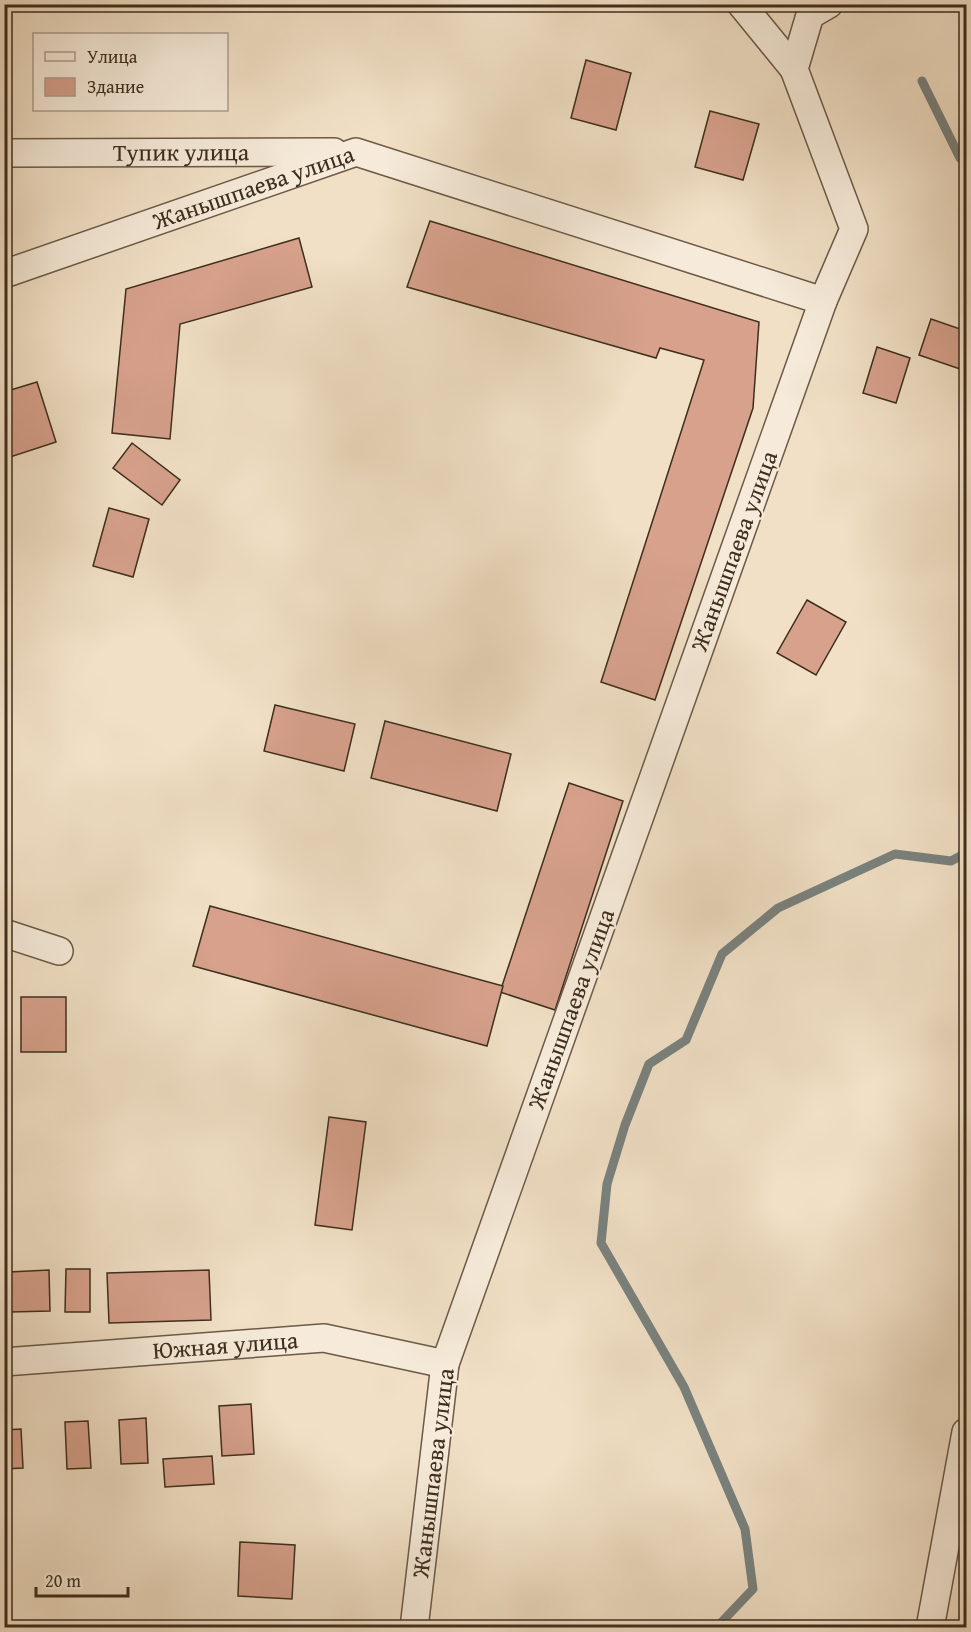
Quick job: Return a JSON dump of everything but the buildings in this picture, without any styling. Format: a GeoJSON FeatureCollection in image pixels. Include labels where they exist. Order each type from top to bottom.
{"type":"FeatureCollection","features":[{"type":"Feature","properties":{"kind":"street"},"geometry":{"type":"LineString","coordinates":[[741,4],[794,69],[855,229],[823,301]]}},
{"type":"Feature","properties":{"kind":"street"},"geometry":{"type":"LineString","coordinates":[[794,69],[810,15],[828,4]]}},
{"type":"Feature","properties":{"kind":"street","name":"Жанышпаева улица"},"geometry":{"type":"LineString","coordinates":[[4,274],[356,152],[823,301],[445,1364],[414,1628]]}},
{"type":"Feature","properties":{"kind":"street","name":"Тупик улица"},"geometry":{"type":"LineString","coordinates":[[4,153],[356,152]]}},
{"type":"Feature","properties":{"kind":"street"},"geometry":{"type":"LineString","coordinates":[[4,933],[59,951]]}},
{"type":"Feature","properties":{"kind":"street","name":"Южная улица"},"geometry":{"type":"LineString","coordinates":[[4,1362],[324,1338],[445,1364]]}},
{"type":"Feature","properties":{"kind":"street"},"geometry":{"type":"LineString","coordinates":[[930,1628],[966,1432]]}},
{"type":"Feature","properties":{"kind":"waterway"},"geometry":{"type":"LineString","coordinates":[[922,81],[960,158],[966,162]]}},
{"type":"Feature","properties":{"kind":"waterway"},"geometry":{"type":"LineString","coordinates":[[716,1628],[753,1589],[745,1529],[684,1387],[601,1243],[607,1184],[625,1125],[649,1064],[686,1040],[722,954],[778,908],[895,854],[951,861],[966,853]]}}]}
